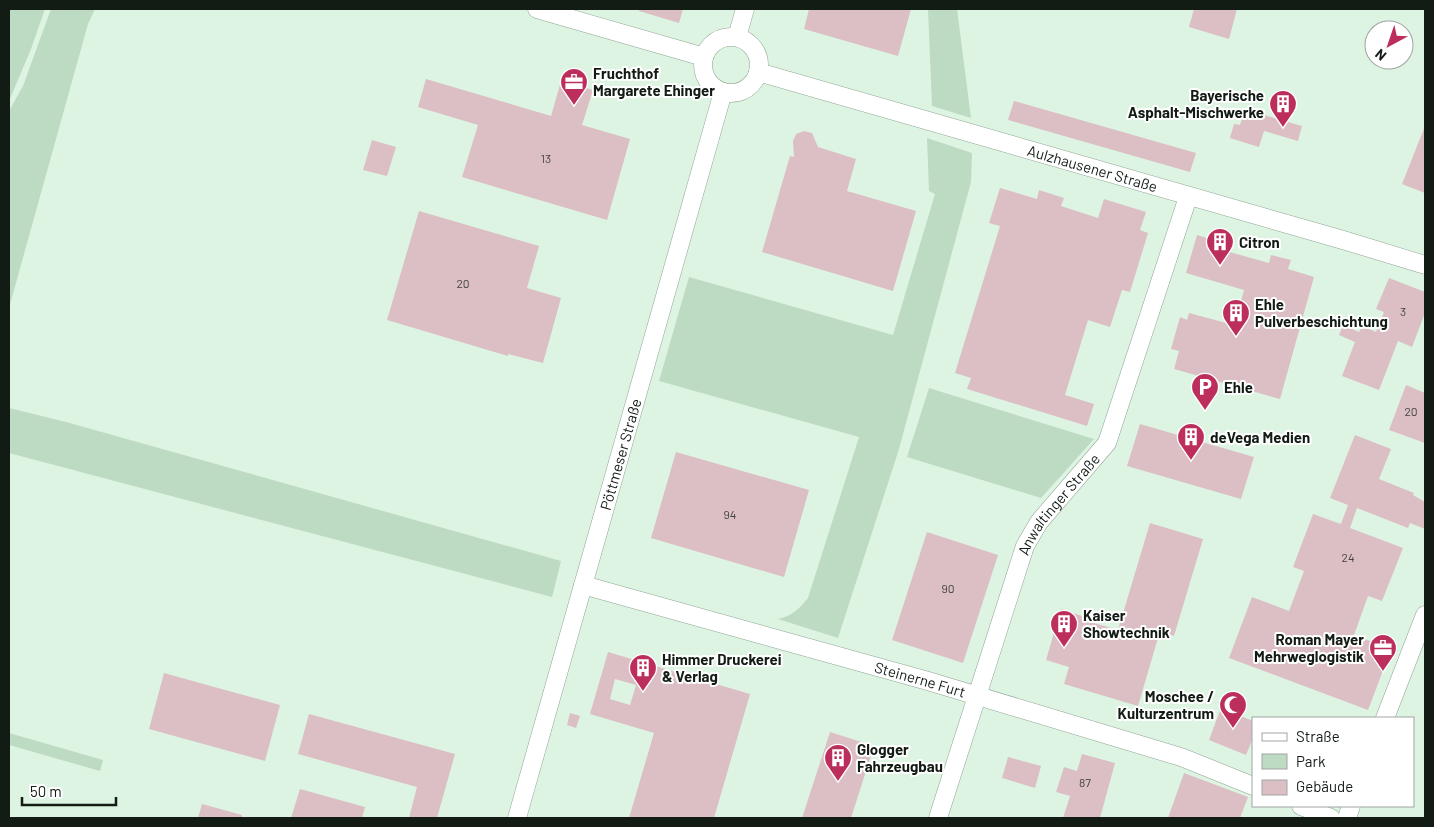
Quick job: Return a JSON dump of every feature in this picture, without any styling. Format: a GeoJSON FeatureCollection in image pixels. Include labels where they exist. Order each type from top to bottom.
{"type":"FeatureCollection","features":[{"type":"Feature","properties":{"kind":"street"},"geometry":{"type":"LineString","coordinates":[[537,9],[704,57]]}},
{"type":"Feature","properties":{"kind":"street"},"geometry":{"type":"LineString","coordinates":[[737,37],[745,9]]}},
{"type":"Feature","properties":{"kind":"street"},"geometry":{"type":"LineString","coordinates":[[737,37],[744,40],[755,50],[758,57],[758,72],[748,87],[732,93],[723,92],[709,82],[703,66],[704,57],[707,49],[720,39],[737,37]]}},
{"type":"Feature","properties":{"kind":"street","name":"Aulzhausener Straße"},"geometry":{"type":"LineString","coordinates":[[758,72],[1343,240],[1425,266]]}},
{"type":"Feature","properties":{"kind":"street","name":"Pöttmeser Straße"},"geometry":{"type":"LineString","coordinates":[[517,818],[723,92]]}},
{"type":"Feature","properties":{"kind":"street","name":"Anwaltinger Straße"},"geometry":{"type":"LineString","coordinates":[[938,818],[1026,546],[1039,522],[1107,443],[1188,197]]}},
{"type":"Feature","properties":{"kind":"street","name":"Steinerne Furt"},"geometry":{"type":"LineString","coordinates":[[583,585],[977,696],[1181,757],[1252,786]]}},
{"type":"Feature","properties":{"kind":"street"},"geometry":{"type":"LineString","coordinates":[[1385,717],[1425,614]]}},
{"type":"Feature","properties":{"kind":"street"},"geometry":{"type":"LineString","coordinates":[[1303,807],[1331,818]]}},
{"type":"Feature","properties":{"kind":"green space"},"geometry":{"type":"Polygon","coordinates":[[[9,9],[45,9],[31,49],[9,101],[9,9]]]}},
{"type":"Feature","properties":{"kind":"green space"},"geometry":{"type":"Polygon","coordinates":[[[51,9],[95,9],[88,24],[9,308],[9,111],[23,86],[51,9]]]}},
{"type":"Feature","properties":{"kind":"green space"},"geometry":{"type":"Polygon","coordinates":[[[928,9],[957,9],[971,118],[932,106],[928,9]]]}},
{"type":"Feature","properties":{"kind":"green space"},"geometry":{"type":"Polygon","coordinates":[[[927,138],[972,153],[971,182],[899,449],[838,638],[778,619],[795,612],[808,598],[859,437],[659,381],[689,277],[893,335],[935,194],[929,191],[927,138]]]}},
{"type":"Feature","properties":{"kind":"green space"},"geometry":{"type":"Polygon","coordinates":[[[929,388],[1094,439],[1041,498],[907,457],[929,388]]]}},
{"type":"Feature","properties":{"kind":"green space"},"geometry":{"type":"Polygon","coordinates":[[[9,408],[66,422],[561,561],[552,597],[9,453],[9,408]]]}},
{"type":"Feature","properties":{"kind":"green space"},"geometry":{"type":"Polygon","coordinates":[[[9,733],[103,760],[100,771],[9,745],[9,733]]]}},
{"type":"Feature","properties":{"kind":"building"},"geometry":{"type":"Polygon","coordinates":[[[640,9],[683,9],[679,23],[639,11],[640,9]]]}},
{"type":"Feature","properties":{"kind":"building"},"geometry":{"type":"Polygon","coordinates":[[[809,9],[911,9],[898,56],[804,29],[809,9]]]}},
{"type":"Feature","properties":{"kind":"building"},"geometry":{"type":"Polygon","coordinates":[[[1194,9],[1237,9],[1229,39],[1189,27],[1194,9]]]}},
{"type":"Feature","properties":{"kind":"building"},"geometry":{"type":"Polygon","coordinates":[[[426,79],[551,116],[561,81],[593,90],[582,125],[630,139],[607,220],[462,177],[478,125],[418,107],[426,79]]]}},
{"type":"Feature","properties":{"kind":"building"},"geometry":{"type":"Polygon","coordinates":[[[1014,101],[1196,153],[1190,172],[1008,120],[1014,101]]]}},
{"type":"Feature","properties":{"kind":"building"},"geometry":{"type":"Polygon","coordinates":[[[1257,113],[1302,126],[1298,141],[1264,131],[1259,147],[1230,138],[1234,124],[1240,125],[1243,116],[1256,120],[1257,113]]]}},
{"type":"Feature","properties":{"kind":"building"},"geometry":{"type":"Polygon","coordinates":[[[1425,126],[1425,193],[1402,184],[1425,126]]]}},
{"type":"Feature","properties":{"kind":"building"},"geometry":{"type":"Polygon","coordinates":[[[804,131],[812,133],[818,147],[856,159],[847,191],[916,211],[893,291],[762,252],[790,156],[794,157],[793,141],[796,134],[804,131]]]}},
{"type":"Feature","properties":{"kind":"building"},"geometry":{"type":"Polygon","coordinates":[[[372,140],[396,147],[387,176],[363,170],[372,140]]]}},
{"type":"Feature","properties":{"kind":"building"},"geometry":{"type":"Polygon","coordinates":[[[1000,188],[1037,199],[1039,190],[1064,198],[1061,206],[1098,218],[1104,199],[1146,212],[1140,230],[1148,233],[1130,292],[1122,290],[1110,327],[1088,320],[1065,395],[1094,404],[1087,426],[967,389],[971,378],[955,373],[1000,226],[989,223],[1000,188]]]}},
{"type":"Feature","properties":{"kind":"building"},"geometry":{"type":"Polygon","coordinates":[[[419,211],[539,246],[527,288],[561,298],[543,363],[508,354],[508,356],[387,320],[419,211]]]}},
{"type":"Feature","properties":{"kind":"building","name":"Ehle Pulverbeschichtung"},"geometry":{"type":"Polygon","coordinates":[[[1197,235],[1221,242],[1219,249],[1269,263],[1271,255],[1291,260],[1288,269],[1314,277],[1280,399],[1174,369],[1179,351],[1171,349],[1180,317],[1187,320],[1189,313],[1234,325],[1244,290],[1186,273],[1197,235]]]}},
{"type":"Feature","properties":{"kind":"building"},"geometry":{"type":"Polygon","coordinates":[[[1389,278],[1425,292],[1425,313],[1412,347],[1398,341],[1379,390],[1342,376],[1355,342],[1339,335],[1343,325],[1359,332],[1362,326],[1376,332],[1384,312],[1376,309],[1389,278]]]}},
{"type":"Feature","properties":{"kind":"building"},"geometry":{"type":"Polygon","coordinates":[[[1406,385],[1425,393],[1425,443],[1389,430],[1406,385]]]}},
{"type":"Feature","properties":{"kind":"building","name":"deVega Medien"},"geometry":{"type":"Polygon","coordinates":[[[1140,424],[1254,457],[1241,499],[1127,466],[1140,424]]]}},
{"type":"Feature","properties":{"kind":"building"},"geometry":{"type":"Polygon","coordinates":[[[1355,435],[1391,449],[1379,479],[1414,493],[1413,495],[1425,502],[1425,529],[1410,523],[1408,528],[1357,508],[1350,528],[1403,548],[1382,601],[1368,596],[1354,635],[1389,648],[1382,667],[1384,668],[1368,710],[1229,658],[1252,597],[1289,611],[1304,571],[1293,567],[1313,514],[1341,524],[1348,505],[1330,498],[1355,435]]]}},
{"type":"Feature","properties":{"kind":"building"},"geometry":{"type":"Polygon","coordinates":[[[676,452],[809,490],[784,577],[651,538],[676,452]]]}},
{"type":"Feature","properties":{"kind":"building"},"geometry":{"type":"Polygon","coordinates":[[[1150,523],[1203,539],[1174,636],[1160,631],[1138,706],[1064,684],[1069,667],[1046,660],[1061,609],[1088,618],[1087,621],[1118,630],[1150,523]]]}},
{"type":"Feature","properties":{"kind":"building"},"geometry":{"type":"Polygon","coordinates":[[[927,532],[998,555],[963,663],[892,640],[927,532]]]}},
{"type":"Feature","properties":{"kind":"building"},"geometry":{"type":"Polygon","coordinates":[[[608,652],[750,694],[714,818],[629,818],[654,733],[590,714],[608,652]],[[615,679],[610,699],[630,705],[636,685],[615,679]]]}},
{"type":"Feature","properties":{"kind":"building"},"geometry":{"type":"Polygon","coordinates":[[[164,673],[280,705],[265,761],[149,729],[164,673]]]}},
{"type":"Feature","properties":{"kind":"building","name":"Moschee / Kulturzentrum"},"geometry":{"type":"Polygon","coordinates":[[[1221,708],[1252,721],[1252,740],[1246,755],[1209,740],[1221,708]]]}},
{"type":"Feature","properties":{"kind":"building"},"geometry":{"type":"Polygon","coordinates":[[[570,713],[580,716],[576,728],[567,725],[570,713]]]}},
{"type":"Feature","properties":{"kind":"building"},"geometry":{"type":"Polygon","coordinates":[[[309,714],[455,754],[437,818],[409,818],[417,787],[298,754],[309,714]]]}},
{"type":"Feature","properties":{"kind":"building","name":"Glogger Fahrzeugbau"},"geometry":{"type":"Polygon","coordinates":[[[830,732],[874,746],[851,818],[802,818],[830,732]]]}},
{"type":"Feature","properties":{"kind":"building"},"geometry":{"type":"Polygon","coordinates":[[[1082,754],[1115,763],[1100,818],[1063,818],[1070,796],[1056,792],[1064,767],[1077,771],[1082,754]]]}},
{"type":"Feature","properties":{"kind":"building"},"geometry":{"type":"Polygon","coordinates":[[[1008,757],[1041,766],[1035,788],[1002,778],[1008,757]]]}},
{"type":"Feature","properties":{"kind":"building"},"geometry":{"type":"Polygon","coordinates":[[[1184,773],[1248,797],[1240,818],[1168,818],[1184,773]]]}},
{"type":"Feature","properties":{"kind":"building"},"geometry":{"type":"Polygon","coordinates":[[[300,789],[365,807],[362,818],[291,818],[300,789]]]}},
{"type":"Feature","properties":{"kind":"building"},"geometry":{"type":"Polygon","coordinates":[[[202,804],[242,815],[242,818],[198,818],[202,804]]]}},
{"type":"Feature","properties":{"kind":"place","name":"Fruchthof Margarete Ehinger"},"geometry":{"type":"Point","coordinates":[574,106]}},
{"type":"Feature","properties":{"kind":"place","name":"Bayerische Asphalt-Mischwerke"},"geometry":{"type":"Point","coordinates":[1283,128]}},
{"type":"Feature","properties":{"kind":"place","name":"Citron"},"geometry":{"type":"Point","coordinates":[1220,266]}},
{"type":"Feature","properties":{"kind":"place","name":"Ehle Pulverbeschichtung"},"geometry":{"type":"Point","coordinates":[1236,337]}},
{"type":"Feature","properties":{"kind":"place","name":"Ehle"},"geometry":{"type":"Point","coordinates":[1205,411]}},
{"type":"Feature","properties":{"kind":"place","name":"deVega Medien"},"geometry":{"type":"Point","coordinates":[1191,461]}},
{"type":"Feature","properties":{"kind":"place","name":"Kaiser Showtechnik"},"geometry":{"type":"Point","coordinates":[1064,648]}},
{"type":"Feature","properties":{"kind":"place","name":"Roman Mayer Mehrweglogistik"},"geometry":{"type":"Point","coordinates":[1383,672]}},
{"type":"Feature","properties":{"kind":"place","name":"Himmer Druckerei & Verlag"},"geometry":{"type":"Point","coordinates":[643,692]}},
{"type":"Feature","properties":{"kind":"place","name":"Moschee / Kulturzentrum"},"geometry":{"type":"Point","coordinates":[1233,729]}},
{"type":"Feature","properties":{"kind":"place","name":"Glogger Fahrzeugbau"},"geometry":{"type":"Point","coordinates":[838,782]}}]}
